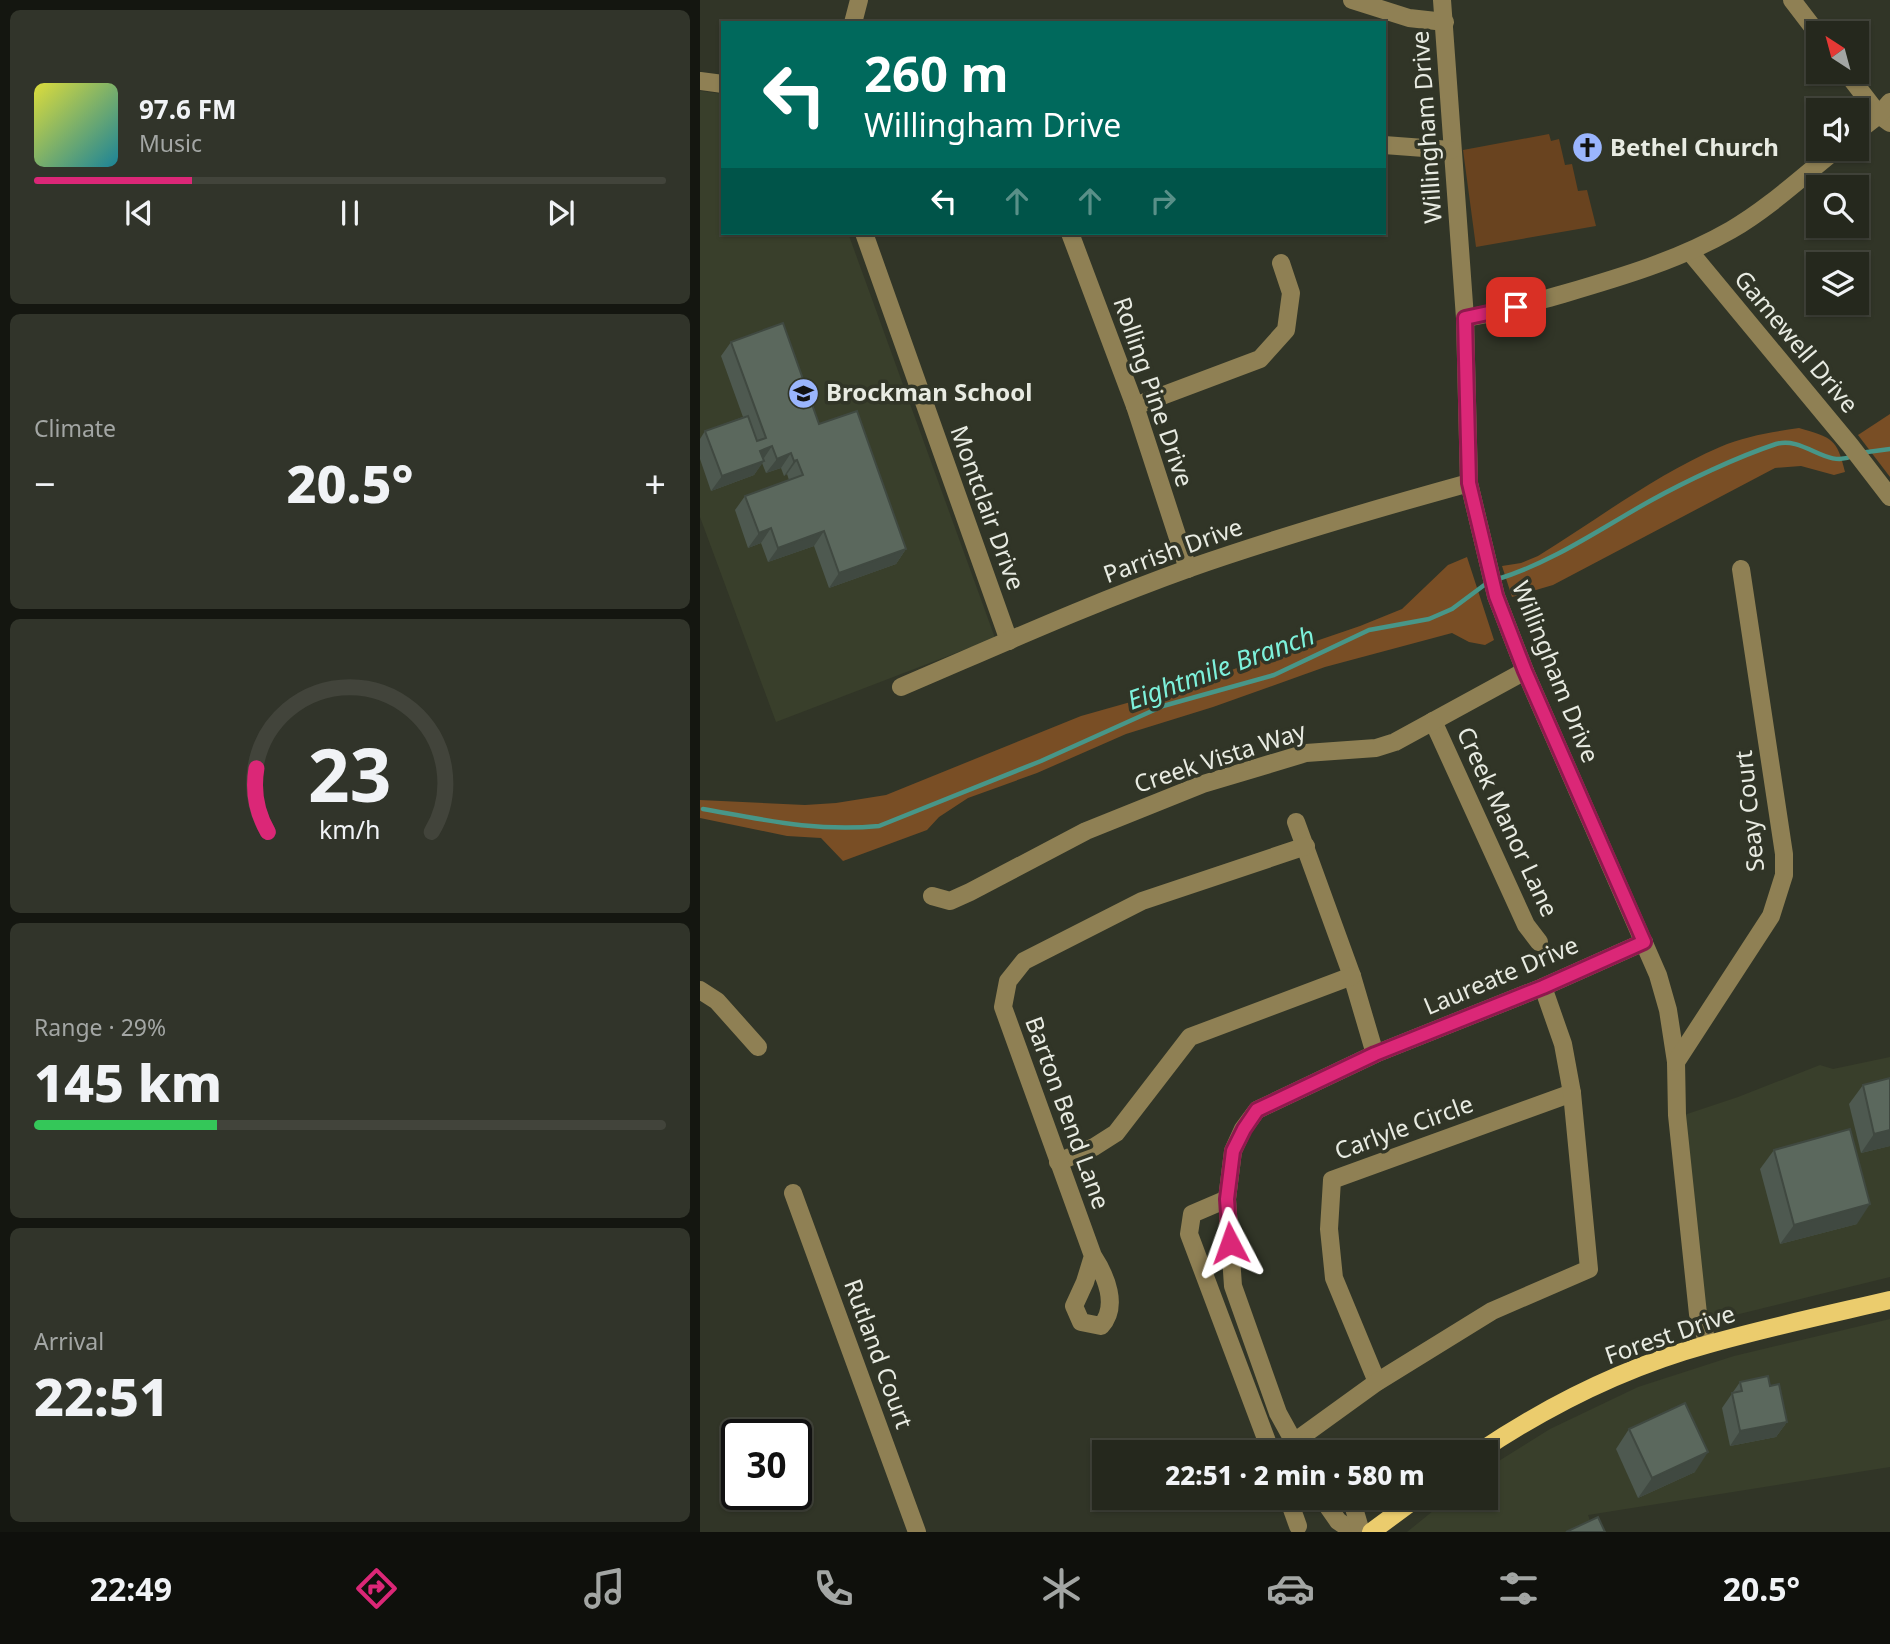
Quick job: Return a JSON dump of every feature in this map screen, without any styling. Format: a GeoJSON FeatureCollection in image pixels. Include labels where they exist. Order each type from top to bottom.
{"type":"FeatureCollection","features":[{"type":"Feature","properties":{"kind":"main road","name":"Forest Drive"},"geometry":{"type":"LineString","coordinates":[[1498,1441],[1568,1400],[1645,1365],[1708,1344],[1890,1300]]}},
{"type":"Feature","properties":{"kind":"main road"},"geometry":{"type":"LineString","coordinates":[[1371,1532],[1401,1510]]}},
{"type":"Feature","properties":{"kind":"street"},"geometry":{"type":"LineString","coordinates":[[854,21],[859,0]]}},
{"type":"Feature","properties":{"kind":"street"},"geometry":{"type":"LineString","coordinates":[[1352,0],[1398,15],[1445,22]]}},
{"type":"Feature","properties":{"kind":"street","name":"Willingham Drive"},"geometry":{"type":"LineString","coordinates":[[1442,0],[1465,318],[1469,483],[1496,596],[1525,671],[1658,975],[1668,1010],[1676,1062],[1677,1115],[1699,1314],[1708,1344]]}},
{"type":"Feature","properties":{"kind":"street"},"geometry":{"type":"LineString","coordinates":[[1792,0],[1808,21]]}},
{"type":"Feature","properties":{"kind":"street"},"geometry":{"type":"LineString","coordinates":[[700,81],[721,84]]}},
{"type":"Feature","properties":{"kind":"street"},"geometry":{"type":"LineString","coordinates":[[1858,84],[1886,113],[1869,124]]}},
{"type":"Feature","properties":{"kind":"street"},"geometry":{"type":"LineString","coordinates":[[1386,145],[1451,150]]}},
{"type":"Feature","properties":{"kind":"street"},"geometry":{"type":"LineString","coordinates":[[1465,318],[1489,314],[1622,277],[1690,252],[1733,229],[1764,208],[1822,161]]}},
{"type":"Feature","properties":{"kind":"street","name":"Montclair Drive"},"geometry":{"type":"LineString","coordinates":[[865,235],[1009,641]]}},
{"type":"Feature","properties":{"kind":"street","name":"Rolling Pine Drive"},"geometry":{"type":"LineString","coordinates":[[1071,235],[1135,406],[1188,569]]}},
{"type":"Feature","properties":{"kind":"street","name":"Gamewell Drive"},"geometry":{"type":"LineString","coordinates":[[1690,252],[1890,497]]}},
{"type":"Feature","properties":{"kind":"street"},"geometry":{"type":"LineString","coordinates":[[1135,406],[1260,359],[1286,330],[1291,293],[1281,262]]}},
{"type":"Feature","properties":{"kind":"street","name":"Parrish Drive"},"geometry":{"type":"LineString","coordinates":[[901,687],[1188,569],[1311,527],[1469,483]]}},
{"type":"Feature","properties":{"kind":"street","name":"Seay Court"},"geometry":{"type":"LineString","coordinates":[[1676,1062],[1771,916],[1784,875],[1784,854],[1741,569]]}},
{"type":"Feature","properties":{"kind":"street","name":"Creek Vista Way"},"geometry":{"type":"LineString","coordinates":[[932,896],[950,901],[1086,831],[1203,784],[1306,753],[1376,748],[1395,743],[1525,671]]}},
{"type":"Feature","properties":{"kind":"street","name":"Creek Manor Lane"},"geometry":{"type":"LineString","coordinates":[[1433,721],[1526,925],[1538,942]]}},
{"type":"Feature","properties":{"kind":"street"},"geometry":{"type":"LineString","coordinates":[[1296,822],[1352,976],[1375,1054]]}},
{"type":"Feature","properties":{"kind":"street","name":"Barton Bend Lane"},"geometry":{"type":"LineString","coordinates":[[1093,1256],[1003,1007],[1008,981],[1024,961],[1142,901],[1306,846]]}},
{"type":"Feature","properties":{"kind":"street","name":"Laureate Drive"},"geometry":{"type":"LineString","coordinates":[[1291,1440],[1278,1413],[1233,1286],[1227,1199],[1233,1151],[1257,1110],[1375,1054],[1543,987],[1644,942]]}},
{"type":"Feature","properties":{"kind":"street"},"geometry":{"type":"LineString","coordinates":[[1058,1163],[1094,1147],[1116,1133],[1190,1037],[1352,976]]}},
{"type":"Feature","properties":{"kind":"street"},"geometry":{"type":"LineString","coordinates":[[1303,1440],[1377,1382],[1492,1311],[1590,1269],[1572,1093],[1563,1044],[1543,987]]}},
{"type":"Feature","properties":{"kind":"street"},"geometry":{"type":"LineString","coordinates":[[700,990],[717,1001],[758,1047]]}},
{"type":"Feature","properties":{"kind":"street","name":"Carlyle Circle"},"geometry":{"type":"LineString","coordinates":[[1377,1382],[1334,1278],[1329,1229],[1332,1181],[1572,1093]]}},
{"type":"Feature","properties":{"kind":"street","name":"Rutland Court"},"geometry":{"type":"LineString","coordinates":[[793,1193],[917,1532]]}},
{"type":"Feature","properties":{"kind":"street"},"geometry":{"type":"LineString","coordinates":[[1227,1199],[1192,1214],[1189,1234],[1266,1440]]}},
{"type":"Feature","properties":{"kind":"street"},"geometry":{"type":"LineString","coordinates":[[1292,1510],[1298,1526]]}},
{"type":"Feature","properties":{"kind":"street"},"geometry":{"type":"LineString","coordinates":[[1331,1510],[1353,1532]]}},
{"type":"Feature","properties":{"kind":"street"},"geometry":{"type":"LineString","coordinates":[[1355,1510],[1361,1532]]}},
{"type":"Feature","properties":{"kind":"shaded area","name":"Brockman School"},"geometry":{"type":"Polygon","coordinates":[[[700,91],[721,94],[721,235],[849,235],[995,638],[776,722],[700,517],[700,91]]]}},
{"type":"Feature","properties":{"kind":"shaded area"},"geometry":{"type":"Polygon","coordinates":[[[1549,134],[1551,141],[1559,139],[1565,165],[1572,164],[1578,191],[1587,190],[1596,226],[1476,247],[1463,150],[1549,134]]]}},
{"type":"Feature","properties":{"kind":"shaded area"},"geometry":{"type":"Polygon","coordinates":[[[1890,414],[1890,477],[1858,435],[1890,414]]]}},
{"type":"Feature","properties":{"kind":"shaded area"},"geometry":{"type":"Polygon","coordinates":[[[1799,428],[1831,441],[1839,452],[1845,472],[1834,475],[1801,466],[1775,468],[1553,585],[1512,597],[1502,566],[1521,563],[1538,556],[1650,484],[1696,458],[1749,437],[1799,428]]]}},
{"type":"Feature","properties":{"kind":"shaded area"},"geometry":{"type":"Polygon","coordinates":[[[1467,557],[1494,640],[1485,645],[1469,642],[1452,633],[1325,667],[1213,707],[1126,734],[1037,773],[968,798],[939,817],[927,830],[843,861],[821,838],[787,836],[700,818],[700,800],[805,805],[886,795],[1081,716],[1173,690],[1402,609],[1448,565],[1467,557]]]}},
{"type":"Feature","properties":{"kind":"shaded area"},"geometry":{"type":"Polygon","coordinates":[[[1890,1057],[1890,1277],[1707,1322],[1681,1116],[1820,1065],[1833,1069],[1890,1057]]]}},
{"type":"Feature","properties":{"kind":"shaded area"},"geometry":{"type":"Polygon","coordinates":[[[1890,1319],[1890,1467],[1588,1515],[1594,1532],[1407,1532],[1434,1510],[1498,1510],[1498,1462],[1550,1429],[1638,1387],[1734,1356],[1890,1319]]]}},
{"type":"Feature","properties":{"kind":"building"},"geometry":{"type":"Polygon","coordinates":[[[783,323],[819,424],[857,411],[906,549],[839,573],[824,531],[778,548],[771,528],[759,533],[745,496],[803,475],[791,453],[777,459],[772,446],[760,451],[764,461],[722,476],[705,431],[748,416],[757,441],[766,438],[731,342],[783,323]]]}},
{"type":"Feature","properties":{"kind":"building"},"geometry":{"type":"Polygon","coordinates":[[[1890,1078],[1890,1130],[1874,1134],[1863,1085],[1890,1078]]]}},
{"type":"Feature","properties":{"kind":"building"},"geometry":{"type":"Polygon","coordinates":[[[1850,1129],[1870,1204],[1794,1225],[1774,1150],[1850,1129]]]}},
{"type":"Feature","properties":{"kind":"building"},"geometry":{"type":"Polygon","coordinates":[[[1768,1376],[1770,1386],[1779,1384],[1787,1422],[1740,1431],[1732,1393],[1742,1391],[1740,1382],[1768,1376]]]}},
{"type":"Feature","properties":{"kind":"building"},"geometry":{"type":"Polygon","coordinates":[[[1685,1403],[1708,1452],[1652,1478],[1629,1429],[1685,1403]]]}},
{"type":"Feature","properties":{"kind":"building"},"geometry":{"type":"Polygon","coordinates":[[[1598,1517],[1605,1532],[1566,1532],[1598,1517]]]}},
{"type":"Feature","properties":{"kind":"waterway","name":"Eightmile Branch"},"geometry":{"type":"LineString","coordinates":[[1498,579],[1538,564],[1695,478],[1776,444],[1796,444],[1834,458],[1852,456]]}},
{"type":"Feature","properties":{"kind":"waterway","name":"Eightmile Branch"},"geometry":{"type":"LineString","coordinates":[[1860,453],[1890,449]]}},
{"type":"Feature","properties":{"kind":"waterway","name":"Eightmile Branch"},"geometry":{"type":"LineString","coordinates":[[703,809],[812,826],[879,826],[1041,761],[1163,706],[1274,675],[1369,630],[1429,619],[1452,609],[1487,583]]}},
{"type":"Feature","properties":{"kind":"place","name":"Bethel Church"},"geometry":{"type":"Point","coordinates":[1587,148]}},
{"type":"Feature","properties":{"kind":"place","name":"Brockman School"},"geometry":{"type":"Point","coordinates":[803,393]}},
{"type":"Feature","properties":{"kind":"route"},"geometry":{"type":"LineString","coordinates":[[1230,1243],[1227,1199],[1233,1151],[1257,1110],[1375,1054],[1543,987],[1644,942],[1525,671],[1496,596],[1469,483],[1465,318],[1516,307]]}}]}
